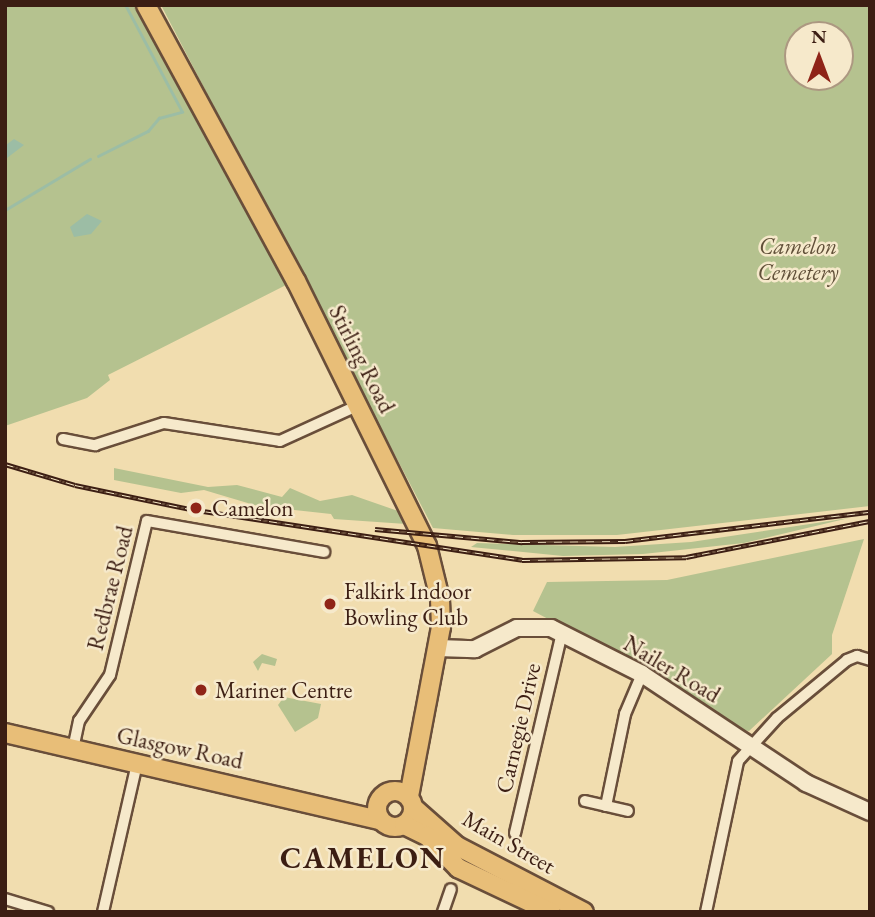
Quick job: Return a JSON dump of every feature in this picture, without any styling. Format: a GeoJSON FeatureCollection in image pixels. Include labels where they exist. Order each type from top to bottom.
{"type":"FeatureCollection","features":[{"type":"Feature","properties":{"kind":"main road","name":"Stirling Road"},"geometry":{"type":"LineString","coordinates":[[146,5],[359,405],[427,546],[440,599],[438,648],[417,760],[398,799],[404,825]]}},
{"type":"Feature","properties":{"kind":"main road","name":"Glasgow Road"},"geometry":{"type":"LineString","coordinates":[[5,733],[345,811],[380,820],[394,827],[404,825]]}},
{"type":"Feature","properties":{"kind":"main road"},"geometry":{"type":"LineString","coordinates":[[345,811],[398,799]]}},
{"type":"Feature","properties":{"kind":"main road"},"geometry":{"type":"LineString","coordinates":[[380,820],[398,799]]}},
{"type":"Feature","properties":{"kind":"main road","name":"Main Street"},"geometry":{"type":"LineString","coordinates":[[398,799],[457,846],[584,912]]}},
{"type":"Feature","properties":{"kind":"main road","name":"Main Street"},"geometry":{"type":"LineString","coordinates":[[404,825],[426,836],[458,868],[551,912]]}},
{"type":"Feature","properties":{"kind":"street"},"geometry":{"type":"LineString","coordinates":[[63,439],[79,444],[111,441],[164,423],[289,440],[359,405]]}},
{"type":"Feature","properties":{"kind":"street"},"geometry":{"type":"LineString","coordinates":[[76,457],[79,444]]}},
{"type":"Feature","properties":{"kind":"street","name":"Redbrae Road"},"geometry":{"type":"LineString","coordinates":[[73,749],[79,721],[110,675],[147,521],[324,552]]}},
{"type":"Feature","properties":{"kind":"street","name":"Nailer Road"},"geometry":{"type":"LineString","coordinates":[[438,648],[475,649],[533,625],[562,633],[642,674],[752,744],[806,783],[870,812]]}},
{"type":"Feature","properties":{"kind":"street","name":"Carnegie Drive"},"geometry":{"type":"LineString","coordinates":[[515,833],[562,633]]}},
{"type":"Feature","properties":{"kind":"street"},"geometry":{"type":"LineString","coordinates":[[706,912],[738,761],[752,744],[847,660],[857,656],[870,660]]}},
{"type":"Feature","properties":{"kind":"street"},"geometry":{"type":"LineString","coordinates":[[606,806],[625,714],[642,674]]}},
{"type":"Feature","properties":{"kind":"street"},"geometry":{"type":"LineString","coordinates":[[103,912],[136,764]]}},
{"type":"Feature","properties":{"kind":"street"},"geometry":{"type":"LineString","coordinates":[[585,802],[628,811]]}},
{"type":"Feature","properties":{"kind":"street"},"geometry":{"type":"LineString","coordinates":[[443,912],[451,888]]}},
{"type":"Feature","properties":{"kind":"street"},"geometry":{"type":"LineString","coordinates":[[5,900],[48,912]]}},
{"type":"Feature","properties":{"kind":"green space"},"geometry":{"type":"Polygon","coordinates":[[[5,5],[138,5],[290,283],[108,375],[110,380],[87,398],[5,426],[5,5]]]}},
{"type":"Feature","properties":{"kind":"green space","name":"Camelon Cemetery"},"geometry":{"type":"Polygon","coordinates":[[[161,5],[870,5],[870,506],[617,535],[513,535],[433,528],[161,5]]]}},
{"type":"Feature","properties":{"kind":"green space"},"geometry":{"type":"Polygon","coordinates":[[[114,468],[208,487],[237,485],[282,497],[290,488],[320,501],[352,495],[398,511],[406,524],[334,519],[331,514],[258,506],[204,490],[181,493],[114,480],[114,468]]]}},
{"type":"Feature","properties":{"kind":"green space"},"geometry":{"type":"Polygon","coordinates":[[[849,518],[744,543],[643,554],[563,556],[471,547],[477,543],[615,547],[691,542],[849,518]]]}},
{"type":"Feature","properties":{"kind":"green space"},"geometry":{"type":"Polygon","coordinates":[[[864,539],[832,635],[832,654],[749,731],[740,730],[645,670],[533,611],[547,582],[667,580],[864,539]]]}},
{"type":"Feature","properties":{"kind":"green space"},"geometry":{"type":"Polygon","coordinates":[[[262,654],[277,659],[275,666],[262,663],[258,671],[253,662],[262,654]]]}},
{"type":"Feature","properties":{"kind":"green space"},"geometry":{"type":"Polygon","coordinates":[[[284,697],[321,704],[318,718],[295,732],[278,705],[284,697]]]}},
{"type":"Feature","properties":{"kind":"shaded area"},"geometry":{"type":"Polygon","coordinates":[[[14,139],[24,145],[7,158],[5,165],[6,145],[14,139]]]}},
{"type":"Feature","properties":{"kind":"shaded area"},"geometry":{"type":"Polygon","coordinates":[[[87,214],[102,221],[91,234],[74,237],[70,227],[87,214]]]}},
{"type":"Feature","properties":{"kind":"waterway"},"geometry":{"type":"LineString","coordinates":[[98,156],[148,131],[159,118],[182,112],[125,5]]}},
{"type":"Feature","properties":{"kind":"waterway"},"geometry":{"type":"LineString","coordinates":[[5,210],[90,159]]}},
{"type":"Feature","properties":{"kind":"railway"},"geometry":{"type":"LineString","coordinates":[[5,464],[75,485],[190,509],[522,560],[686,557],[870,521]]}},
{"type":"Feature","properties":{"kind":"railway"},"geometry":{"type":"LineString","coordinates":[[375,529],[522,542],[625,541],[870,512]]}},
{"type":"Feature","properties":{"kind":"place","name":"Camelon"},"geometry":{"type":"Point","coordinates":[196,508]}},
{"type":"Feature","properties":{"kind":"place","name":"Falkirk Indoor Bowling Club"},"geometry":{"type":"Point","coordinates":[330,604]}},
{"type":"Feature","properties":{"kind":"place","name":"Mariner Centre"},"geometry":{"type":"Point","coordinates":[201,690]}},
{"type":"Feature","properties":{"kind":"district","name":"CAMELON"},"geometry":{"type":"Point","coordinates":[363,858]}}]}
